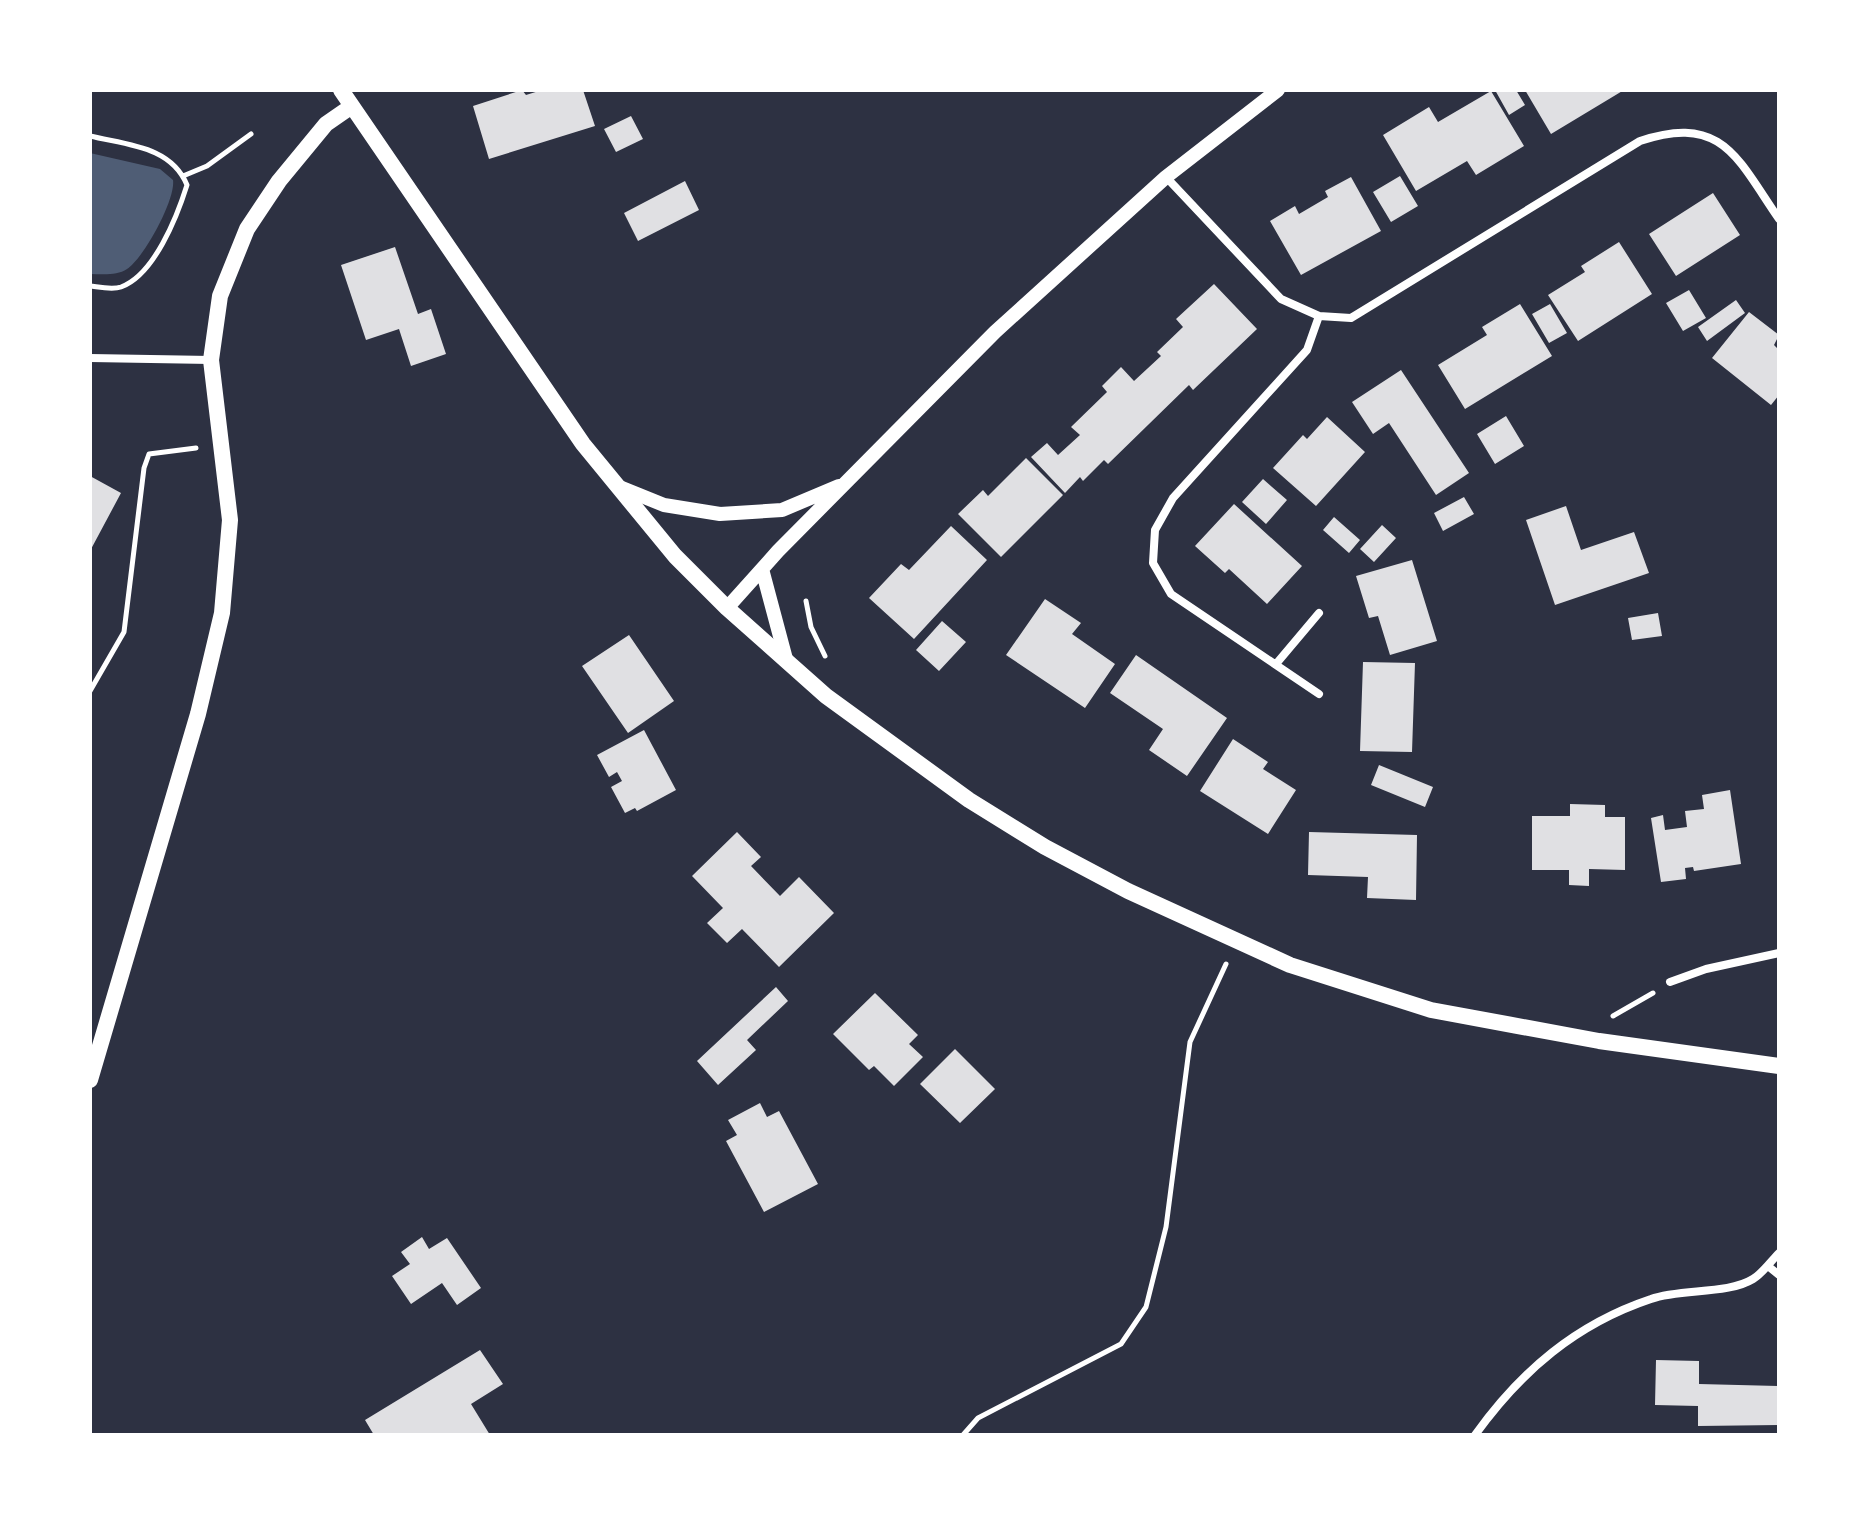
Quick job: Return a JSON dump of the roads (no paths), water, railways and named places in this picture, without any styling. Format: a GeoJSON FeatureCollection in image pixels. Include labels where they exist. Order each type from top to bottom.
{"type":"FeatureCollection","features":[{"type":"Feature","properties":{"kind":"main road"},"geometry":{"type":"LineString","coordinates":[[341,90],[574,431],[675,556],[727,608],[826,696],[969,800],[1045,847],[1128,891],[1290,965],[1431,1010],[1599,1041],[1779,1066]]}},
{"type":"Feature","properties":{"kind":"main road"},"geometry":{"type":"LineString","coordinates":[[90,1080],[198,714],[222,613],[230,520],[211,360],[220,296],[247,229],[279,181],[326,124],[352,106]]}},
{"type":"Feature","properties":{"kind":"street"},"geometry":{"type":"LineString","coordinates":[[727,608],[995,332],[1166,177],[1278,90]]}},
{"type":"Feature","properties":{"kind":"street"},"geometry":{"type":"LineString","coordinates":[[1166,177],[1281,299],[1319,316],[1351,318],[1640,141],[1667,132],[1702,133],[1730,149],[1779,219]]}},
{"type":"Feature","properties":{"kind":"street"},"geometry":{"type":"LineString","coordinates":[[1319,316],[1307,350],[1173,498],[1155,530],[1153,563],[1171,594],[1319,694]]}},
{"type":"Feature","properties":{"kind":"street"},"geometry":{"type":"LineString","coordinates":[[90,358],[211,360]]}},
{"type":"Feature","properties":{"kind":"street"},"geometry":{"type":"LineString","coordinates":[[617,486],[664,505],[720,514],[782,510],[847,483]]}},
{"type":"Feature","properties":{"kind":"street"},"geometry":{"type":"LineString","coordinates":[[762,569],[786,659]]}},
{"type":"Feature","properties":{"kind":"street"},"geometry":{"type":"LineString","coordinates":[[1276,664],[1319,613]]}},
{"type":"Feature","properties":{"kind":"street"},"geometry":{"type":"LineString","coordinates":[[1670,982],[1706,969],[1779,953]]}},
{"type":"Feature","properties":{"kind":"street"},"geometry":{"type":"LineString","coordinates":[[1475,1435],[1533,1368],[1570,1337],[1654,1298],[1731,1286],[1753,1279],[1779,1253]]}},
{"type":"Feature","properties":{"kind":"street"},"geometry":{"type":"LineString","coordinates":[[1768,1266],[1779,1275]]}},
{"type":"Feature","properties":{"kind":"water"},"geometry":{"type":"Polygon","coordinates":[[[90,153],[160,169],[173,180],[164,214],[150,241],[134,263],[119,273],[90,274],[90,153]]]}}]}
